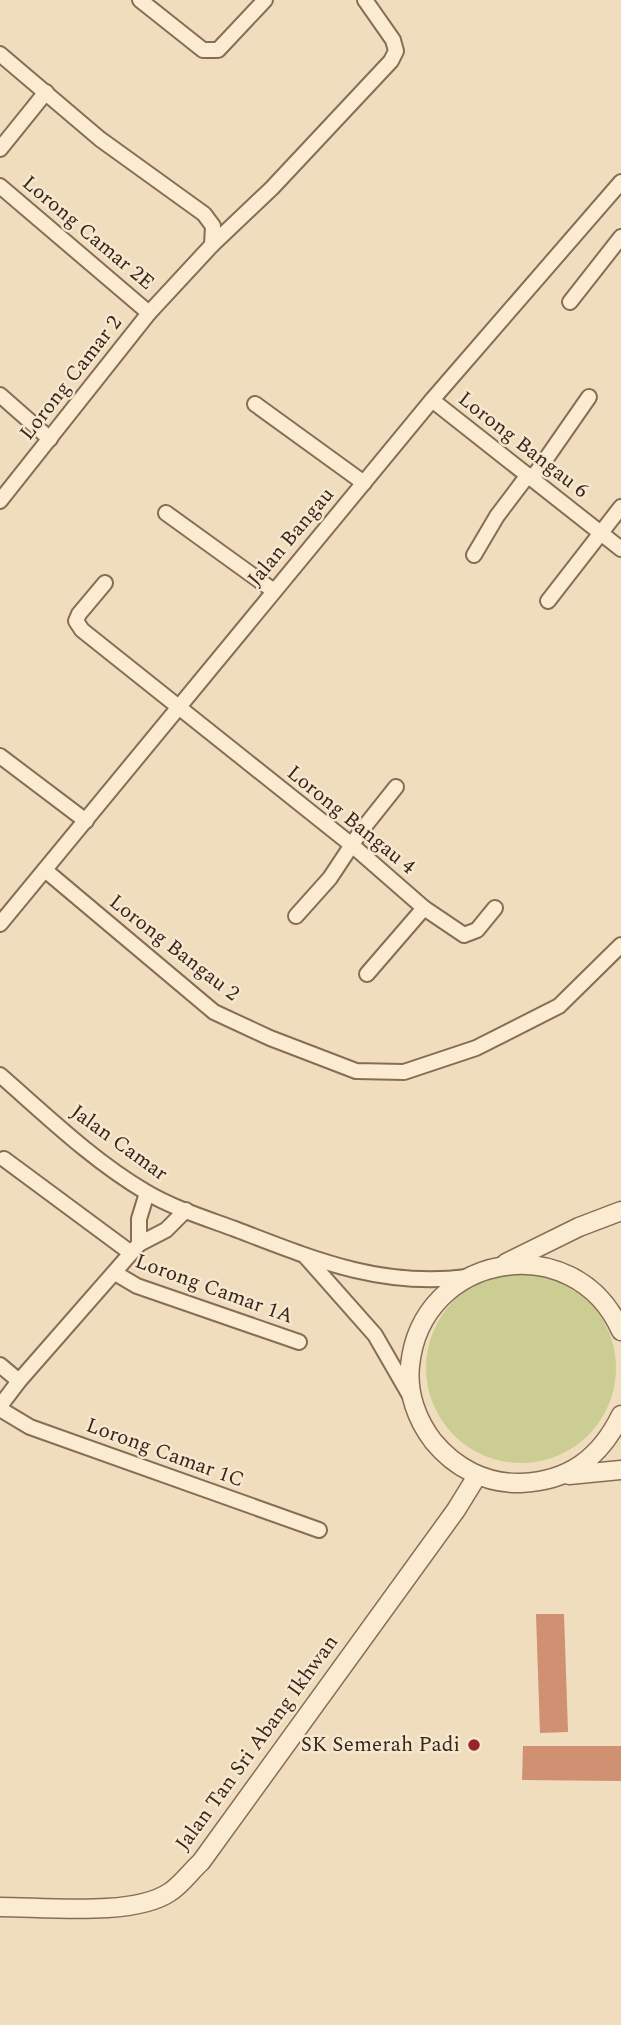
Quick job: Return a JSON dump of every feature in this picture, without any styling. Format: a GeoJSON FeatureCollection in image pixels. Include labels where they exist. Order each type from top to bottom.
{"type":"FeatureCollection","features":[{"type":"Feature","properties":{"kind":"street"},"geometry":{"type":"LineString","coordinates":[[140,0],[203,50],[211,51],[218,50],[265,0]]}},
{"type":"Feature","properties":{"kind":"street","name":"Lorong Camar 2"},"geometry":{"type":"LineString","coordinates":[[0,501],[149,313],[212,245],[272,188],[391,61],[396,51],[393,40],[365,0]]}},
{"type":"Feature","properties":{"kind":"street"},"geometry":{"type":"LineString","coordinates":[[0,54],[100,139],[204,214],[213,226],[212,245]]}},
{"type":"Feature","properties":{"kind":"street"},"geometry":{"type":"LineString","coordinates":[[0,149],[46,92]]}},
{"type":"Feature","properties":{"kind":"street","name":"Jalan Bangau"},"geometry":{"type":"LineString","coordinates":[[0,924],[432,400],[621,182]]}},
{"type":"Feature","properties":{"kind":"street","name":"Lorong Camar 2E"},"geometry":{"type":"LineString","coordinates":[[0,186],[149,313]]}},
{"type":"Feature","properties":{"kind":"street"},"geometry":{"type":"LineString","coordinates":[[570,302],[621,237]]}},
{"type":"Feature","properties":{"kind":"street"},"geometry":{"type":"LineString","coordinates":[[0,395],[50,439]]}},
{"type":"Feature","properties":{"kind":"street"},"geometry":{"type":"LineString","coordinates":[[474,555],[497,516],[530,477],[589,397]]}},
{"type":"Feature","properties":{"kind":"street","name":"Lorong Bangau 6"},"geometry":{"type":"LineString","coordinates":[[432,400],[621,549]]}},
{"type":"Feature","properties":{"kind":"street"},"geometry":{"type":"LineString","coordinates":[[255,404],[364,483]]}},
{"type":"Feature","properties":{"kind":"street"},"geometry":{"type":"LineString","coordinates":[[548,601],[621,507]]}},
{"type":"Feature","properties":{"kind":"street"},"geometry":{"type":"LineString","coordinates":[[166,513],[274,591]]}},
{"type":"Feature","properties":{"kind":"street","name":"Lorong Bangau 4"},"geometry":{"type":"LineString","coordinates":[[105,583],[79,614],[76,621],[82,629],[353,846],[424,908],[464,935],[477,930],[495,908]]}},
{"type":"Feature","properties":{"kind":"street"},"geometry":{"type":"LineString","coordinates":[[0,756],[86,821]]}},
{"type":"Feature","properties":{"kind":"street"},"geometry":{"type":"LineString","coordinates":[[296,916],[330,878],[361,831],[396,787]]}},
{"type":"Feature","properties":{"kind":"street","name":"Lorong Bangau 2"},"geometry":{"type":"LineString","coordinates":[[45,870],[214,1012],[270,1038],[356,1071],[404,1072],[476,1048],[559,1006],[621,946]]}},
{"type":"Feature","properties":{"kind":"street"},"geometry":{"type":"LineString","coordinates":[[367,974],[424,908]]}},
{"type":"Feature","properties":{"kind":"street","name":"Jalan Camar"},"geometry":{"type":"LineString","coordinates":[[0,1075],[89,1153],[147,1193],[186,1210],[305,1256],[392,1279],[440,1281],[467,1277]]}},
{"type":"Feature","properties":{"kind":"street"},"geometry":{"type":"LineString","coordinates":[[4,1159],[135,1249]]}},
{"type":"Feature","properties":{"kind":"street"},"geometry":{"type":"LineString","coordinates":[[135,1249],[139,1219],[147,1193]]}},
{"type":"Feature","properties":{"kind":"street"},"geometry":{"type":"LineString","coordinates":[[0,1408],[19,1381],[135,1249],[166,1230],[186,1210]]}},
{"type":"Feature","properties":{"kind":"street"},"geometry":{"type":"LineString","coordinates":[[621,1211],[579,1227],[499,1266],[467,1277],[440,1298],[429,1311],[415,1338],[410,1371],[414,1405],[427,1433],[439,1448],[477,1476],[518,1483],[621,1470]]}},
{"type":"Feature","properties":{"kind":"street","name":"Jalan Camar"},"geometry":{"type":"LineString","coordinates":[[305,1256],[375,1335],[414,1405]]}},
{"type":"Feature","properties":{"kind":"street"},"geometry":{"type":"LineString","coordinates":[[499,1266],[533,1265],[571,1276],[600,1299],[621,1331]]}},
{"type":"Feature","properties":{"kind":"street","name":"Lorong Camar 1A"},"geometry":{"type":"LineString","coordinates":[[115,1273],[137,1286],[299,1342]]}},
{"type":"Feature","properties":{"kind":"street"},"geometry":{"type":"LineString","coordinates":[[0,1365],[19,1381]]}},
{"type":"Feature","properties":{"kind":"street","name":"Lorong Camar 1C"},"geometry":{"type":"LineString","coordinates":[[0,1408],[30,1427],[320,1530]]}},
{"type":"Feature","properties":{"kind":"street"},"geometry":{"type":"LineString","coordinates":[[565,1475],[594,1454],[621,1415]]}},
{"type":"Feature","properties":{"kind":"street","name":"Jalan Tan Sri Abang Ikhwan"},"geometry":{"type":"LineString","coordinates":[[0,1907],[104,1908],[143,1904],[170,1892],[201,1862],[456,1510],[477,1476]]}},
{"type":"Feature","properties":{"kind":"green space"},"geometry":{"type":"Polygon","coordinates":[[[521,1273],[557,1281],[574,1289],[588,1301],[600,1315],[608,1332],[616,1368],[608,1404],[600,1421],[588,1435],[574,1447],[557,1455],[521,1463],[485,1455],[468,1447],[454,1435],[442,1421],[434,1404],[426,1368],[434,1332],[442,1315],[454,1301],[468,1289],[485,1281],[521,1273]]]}},
{"type":"Feature","properties":{"kind":"building"},"geometry":{"type":"Polygon","coordinates":[[[536,1614],[564,1614],[568,1732],[540,1733],[536,1614]]]}},
{"type":"Feature","properties":{"kind":"building"},"geometry":{"type":"Polygon","coordinates":[[[523,1746],[621,1746],[621,1781],[522,1780],[523,1746]]]}},
{"type":"Feature","properties":{"kind":"place","name":"SK Semerah Padi"},"geometry":{"type":"Point","coordinates":[474,1745]}}]}
